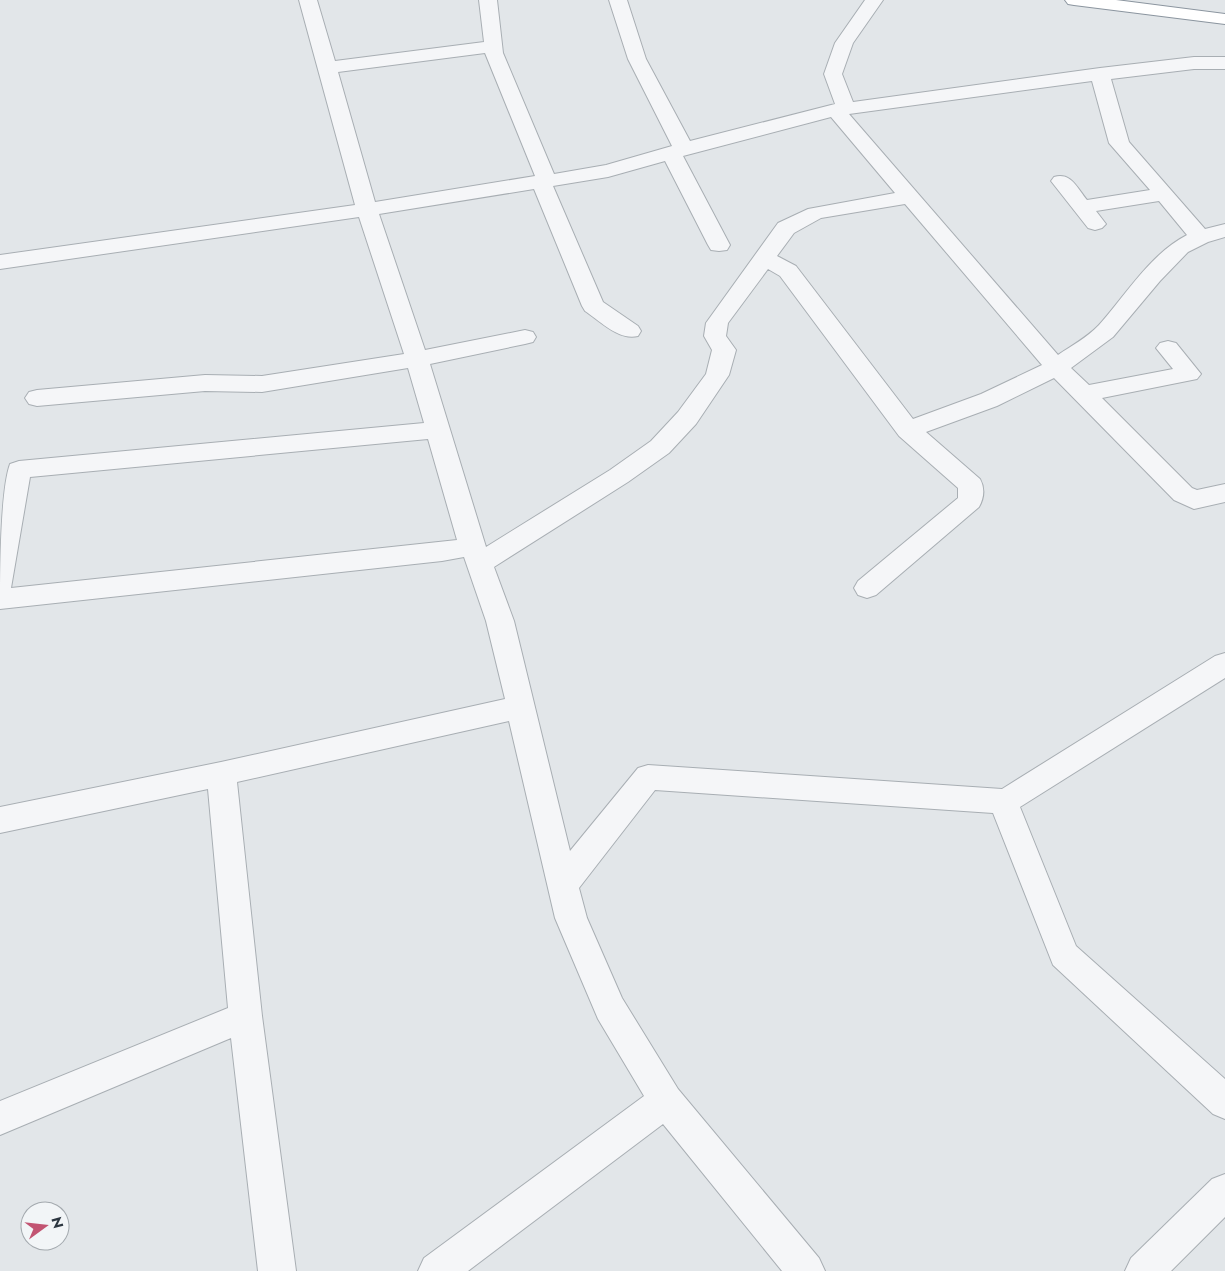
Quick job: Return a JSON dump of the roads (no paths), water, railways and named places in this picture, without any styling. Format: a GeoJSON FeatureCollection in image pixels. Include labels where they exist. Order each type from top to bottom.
{"type":"FeatureCollection","features":[{"type":"Feature","properties":{"kind":"highway"},"geometry":{"type":"LineString","coordinates":[[1074,0],[1225,19]]}},
{"type":"Feature","properties":{"kind":"highway"},"geometry":{"type":"LineString","coordinates":[[1196,0],[1225,4]]}},
{"type":"Feature","properties":{"kind":"street"},"geometry":{"type":"LineString","coordinates":[[308,0],[367,210],[417,359],[476,555],[500,620],[532,761],[571,918],[610,1008],[666,1101],[806,1271]]}},
{"type":"Feature","properties":{"kind":"street"},"geometry":{"type":"LineString","coordinates":[[488,0],[494,53],[593,306],[630,332]]}},
{"type":"Feature","properties":{"kind":"street"},"geometry":{"type":"LineString","coordinates":[[618,0],[637,59],[719,246]]}},
{"type":"Feature","properties":{"kind":"street"},"geometry":{"type":"LineString","coordinates":[[874,0],[844,43],[833,74],[840,109],[910,197],[1056,368],[1183,494],[1194,500],[1225,494]]}},
{"type":"Feature","properties":{"kind":"street"},"geometry":{"type":"LineString","coordinates":[[327,68],[494,46]]}},
{"type":"Feature","properties":{"kind":"street"},"geometry":{"type":"LineString","coordinates":[[0,262],[367,210],[608,170],[678,150],[840,109],[1100,74],[1194,63],[1225,63]]}},
{"type":"Feature","properties":{"kind":"street"},"geometry":{"type":"LineString","coordinates":[[1100,74],[1118,143],[1200,237]]}},
{"type":"Feature","properties":{"kind":"street"},"geometry":{"type":"LineString","coordinates":[[1060,181],[1096,224]]}},
{"type":"Feature","properties":{"kind":"street"},"geometry":{"type":"LineString","coordinates":[[1080,206],[1164,194]]}},
{"type":"Feature","properties":{"kind":"street"},"geometry":{"type":"LineString","coordinates":[[0,599],[432,553],[476,555],[619,476],[660,447],[687,418],[717,375],[724,350],[715,336],[717,323],[786,228],[815,214],[910,197]]}},
{"type":"Feature","properties":{"kind":"street"},"geometry":{"type":"LineString","coordinates":[[908,430],[989,400],[1056,368],[1105,332],[1152,276],[1180,247],[1200,237],[1225,230]]}},
{"type":"Feature","properties":{"kind":"street"},"geometry":{"type":"LineString","coordinates":[[764,258],[788,271],[908,430],[970,485],[970,501],[867,588]]}},
{"type":"Feature","properties":{"kind":"street"},"geometry":{"type":"LineString","coordinates":[[37,398],[205,383],[262,384],[417,359],[525,337]]}},
{"type":"Feature","properties":{"kind":"street"},"geometry":{"type":"LineString","coordinates":[[1083,394],[1189,374],[1168,348]]}},
{"type":"Feature","properties":{"kind":"street"},"geometry":{"type":"LineString","coordinates":[[0,584],[20,470],[438,430]]}},
{"type":"Feature","properties":{"kind":"street"},"geometry":{"type":"LineString","coordinates":[[563,886],[648,777],[1003,801],[1016,796],[1225,664]]}},
{"type":"Feature","properties":{"kind":"street"},"geometry":{"type":"LineString","coordinates":[[0,820],[221,774],[521,707]]}},
{"type":"Feature","properties":{"kind":"street"},"geometry":{"type":"LineString","coordinates":[[221,774],[245,1016],[277,1271]]}},
{"type":"Feature","properties":{"kind":"street"},"geometry":{"type":"LineString","coordinates":[[1003,801],[1064,954],[1225,1102]]}},
{"type":"Feature","properties":{"kind":"street"},"geometry":{"type":"LineString","coordinates":[[0,1118],[245,1016]]}},
{"type":"Feature","properties":{"kind":"street"},"geometry":{"type":"LineString","coordinates":[[437,1271],[666,1101]]}},
{"type":"Feature","properties":{"kind":"street"},"geometry":{"type":"LineString","coordinates":[[1144,1271],[1225,1192]]}}]}
